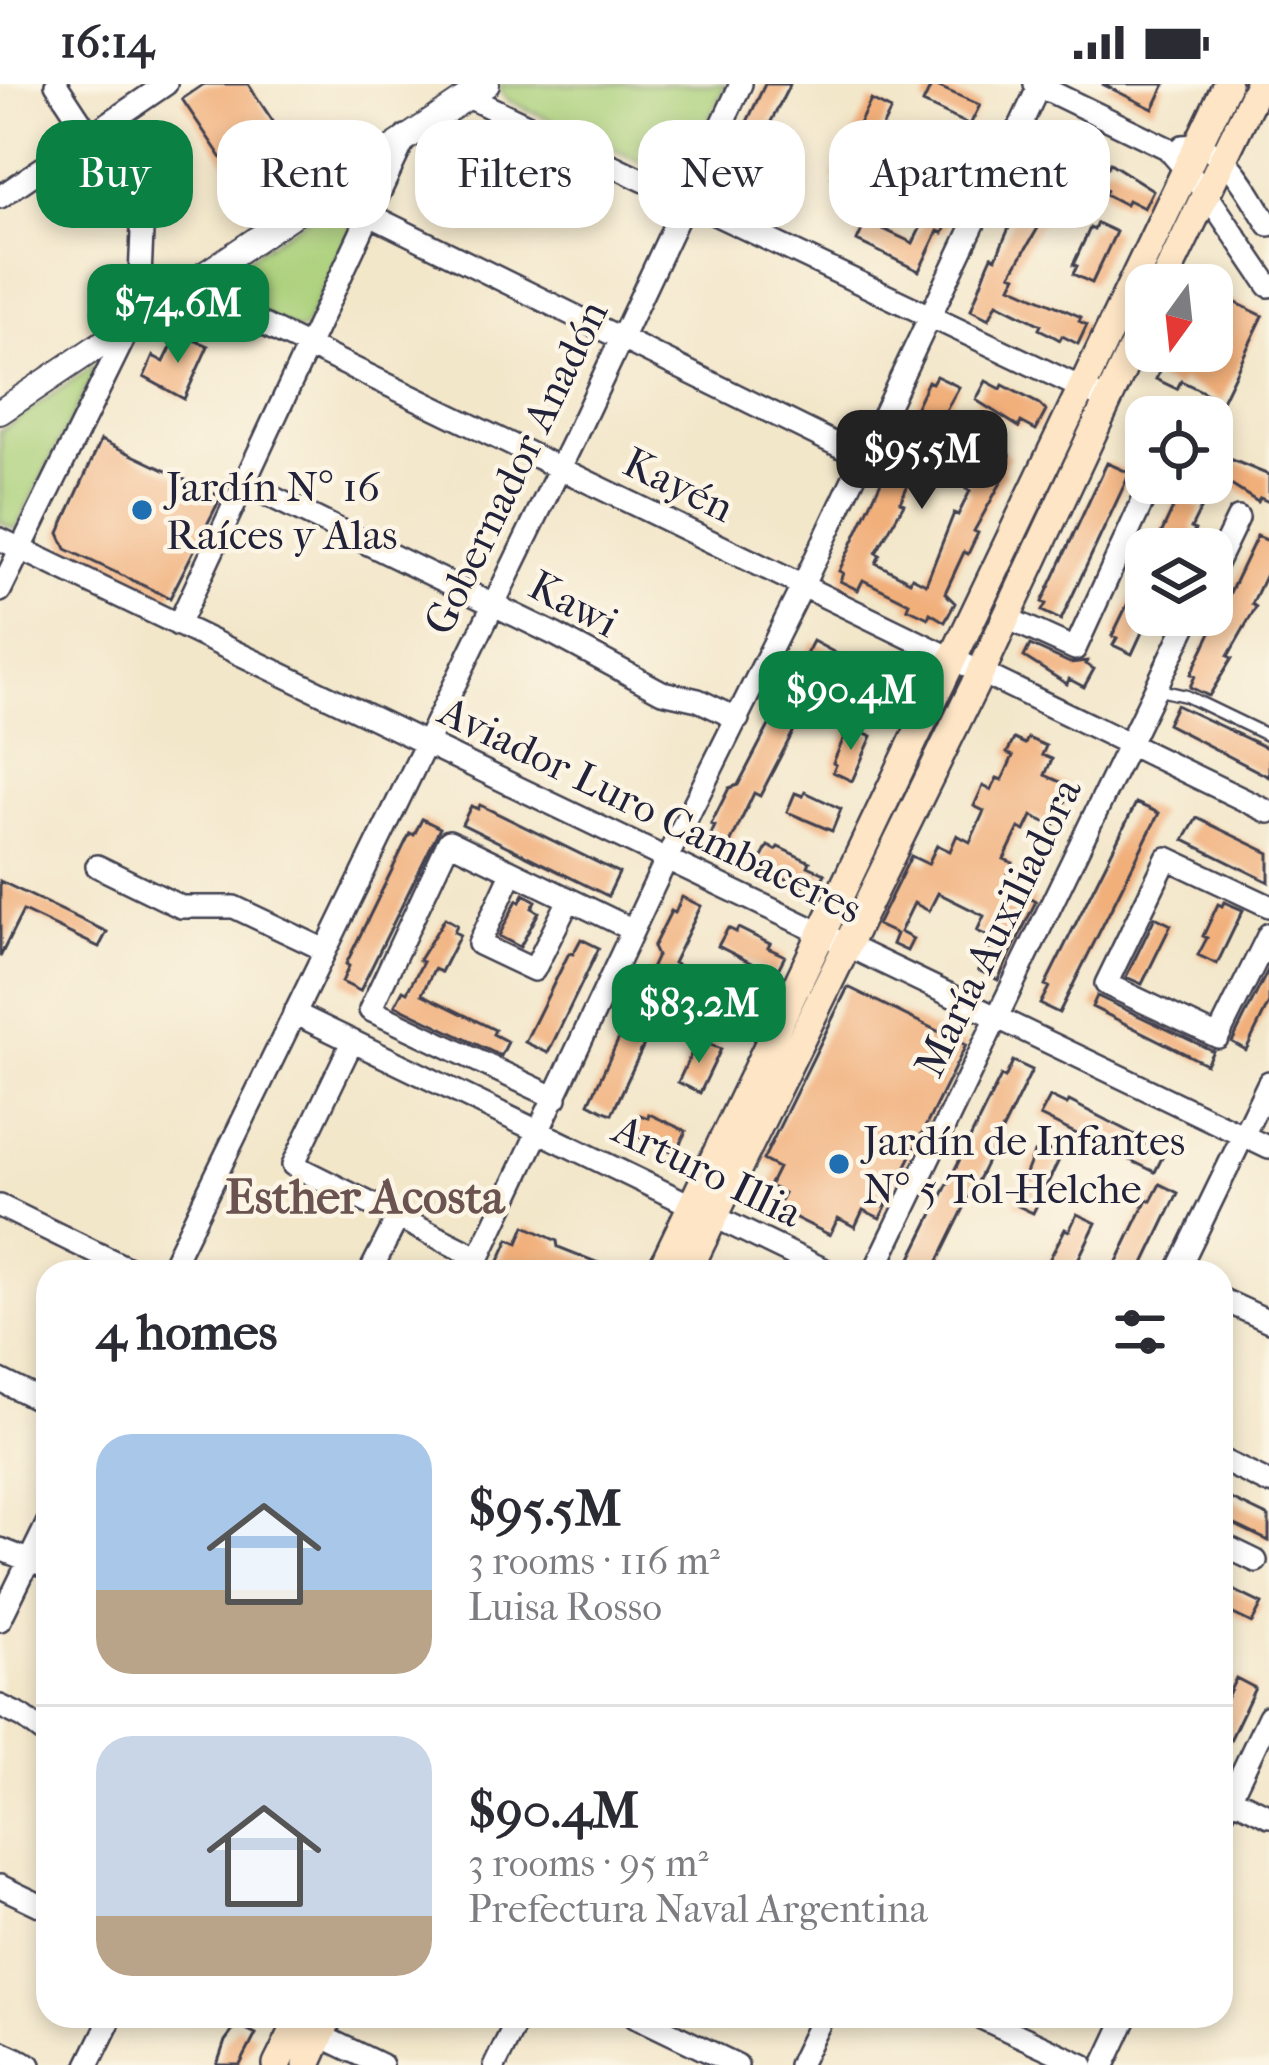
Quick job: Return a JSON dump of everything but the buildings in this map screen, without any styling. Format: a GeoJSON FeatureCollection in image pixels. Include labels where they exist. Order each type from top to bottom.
{"type":"FeatureCollection","features":[{"type":"Feature","properties":{"kind":"main road"},"geometry":{"type":"LineString","coordinates":[[668,1260],[703,1210],[835,942],[1007,618],[1185,172],[1227,84]]}},
{"type":"Feature","properties":{"kind":"main road"},"geometry":{"type":"LineString","coordinates":[[1172,264],[1259,84]]}},
{"type":"Feature","properties":{"kind":"main road"},"geometry":{"type":"LineString","coordinates":[[835,942],[954,662],[1095,394],[1125,350]]}},
{"type":"Feature","properties":{"kind":"main road"},"geometry":{"type":"LineString","coordinates":[[690,1260],[703,1210]]}},
{"type":"Feature","properties":{"kind":"main road"},"geometry":{"type":"LineString","coordinates":[[277,2065],[301,2028]]}},
{"type":"Feature","properties":{"kind":"main road"},"geometry":{"type":"LineString","coordinates":[[306,2028],[307,2065]]}},
{"type":"Feature","properties":{"kind":"street"},"geometry":{"type":"LineString","coordinates":[[56,84],[80,120]]}},
{"type":"Feature","properties":{"kind":"street"},"geometry":{"type":"LineString","coordinates":[[115,120],[166,84]]}},
{"type":"Feature","properties":{"kind":"street","name":"Gobernador Anadón"},"geometry":{"type":"LineString","coordinates":[[724,120],[741,84]]}},
{"type":"Feature","properties":{"kind":"street"},"geometry":{"type":"LineString","coordinates":[[478,1260],[1038,85],[1167,148],[1206,194],[1269,286]]}},
{"type":"Feature","properties":{"kind":"street"},"geometry":{"type":"LineString","coordinates":[[0,412],[477,90],[638,175]]}},
{"type":"Feature","properties":{"kind":"street"},"geometry":{"type":"LineString","coordinates":[[391,168],[406,136]]}},
{"type":"Feature","properties":{"kind":"street"},"geometry":{"type":"LineString","coordinates":[[1167,148],[1198,144],[1223,158],[1269,225]]}},
{"type":"Feature","properties":{"kind":"street"},"geometry":{"type":"LineString","coordinates":[[0,197],[36,173]]}},
{"type":"Feature","properties":{"kind":"street"},"geometry":{"type":"LineString","coordinates":[[391,224],[864,458]]}},
{"type":"Feature","properties":{"kind":"street"},"geometry":{"type":"LineString","coordinates":[[0,591],[10,544],[130,326],[140,277],[141,228]]}},
{"type":"Feature","properties":{"kind":"street"},"geometry":{"type":"LineString","coordinates":[[178,625],[364,228]]}},
{"type":"Feature","properties":{"kind":"street","name":"Gobernador Anadón"},"geometry":{"type":"LineString","coordinates":[[175,1260],[674,228]]}},
{"type":"Feature","properties":{"kind":"street"},"geometry":{"type":"LineString","coordinates":[[744,228],[1095,394]]}},
{"type":"Feature","properties":{"kind":"street","name":"Kayén"},"geometry":{"type":"LineString","coordinates":[[186,287],[1269,812]]}},
{"type":"Feature","properties":{"kind":"street","name":"Kawi"},"geometry":{"type":"LineString","coordinates":[[247,485],[662,692],[698,700],[738,719]]}},
{"type":"Feature","properties":{"kind":"street"},"geometry":{"type":"LineString","coordinates":[[1007,618],[1075,649],[1141,504]]}},
{"type":"Feature","properties":{"kind":"street"},"geometry":{"type":"LineString","coordinates":[[1233,528],[1238,518]]}},
{"type":"Feature","properties":{"kind":"street","name":"Aviador Luro Cambaceres"},"geometry":{"type":"LineString","coordinates":[[10,544],[1269,1148]]}},
{"type":"Feature","properties":{"kind":"street","name":"María Auxiliadora"},"geometry":{"type":"LineString","coordinates":[[880,1260],[1181,636]]}},
{"type":"Feature","properties":{"kind":"street"},"geometry":{"type":"LineString","coordinates":[[556,1098],[370,1010],[449,841],[633,930]]}},
{"type":"Feature","properties":{"kind":"street"},"geometry":{"type":"LineString","coordinates":[[1269,905],[1167,858],[1106,983],[1218,1037],[1269,934]]}},
{"type":"Feature","properties":{"kind":"street"},"geometry":{"type":"LineString","coordinates":[[97,866],[181,907],[235,907],[325,950]]}},
{"type":"Feature","properties":{"kind":"street"},"geometry":{"type":"LineString","coordinates":[[512,873],[479,944],[534,970],[569,900]]}},
{"type":"Feature","properties":{"kind":"street","name":"Arturo Illia"},"geometry":{"type":"LineString","coordinates":[[293,1013],[805,1260]]}},
{"type":"Feature","properties":{"kind":"street"},"geometry":{"type":"LineString","coordinates":[[352,1042],[293,1165],[398,1217],[468,1260]]}},
{"type":"Feature","properties":{"kind":"street"},"geometry":{"type":"LineString","coordinates":[[1184,1260],[1269,1082]]}},
{"type":"Feature","properties":{"kind":"street"},"geometry":{"type":"LineString","coordinates":[[0,1206],[110,1260]]}},
{"type":"Feature","properties":{"kind":"street"},"geometry":{"type":"LineString","coordinates":[[376,1260],[398,1217]]}},
{"type":"Feature","properties":{"kind":"street"},"geometry":{"type":"LineString","coordinates":[[1233,1304],[1269,1321]]}},
{"type":"Feature","properties":{"kind":"street"},"geometry":{"type":"LineString","coordinates":[[0,1380],[36,1398]]}},
{"type":"Feature","properties":{"kind":"street"},"geometry":{"type":"LineString","coordinates":[[1233,1466],[1269,1483]]}},
{"type":"Feature","properties":{"kind":"street"},"geometry":{"type":"LineString","coordinates":[[0,1549],[36,1563]]}},
{"type":"Feature","properties":{"kind":"street"},"geometry":{"type":"LineString","coordinates":[[1233,1550],[1256,1562]]}},
{"type":"Feature","properties":{"kind":"street"},"geometry":{"type":"LineString","coordinates":[[0,1620],[36,1568]]}},
{"type":"Feature","properties":{"kind":"street"},"geometry":{"type":"LineString","coordinates":[[0,1706],[36,1727]]}},
{"type":"Feature","properties":{"kind":"street"},"geometry":{"type":"LineString","coordinates":[[1233,1785],[1269,1716]]}},
{"type":"Feature","properties":{"kind":"street"},"geometry":{"type":"LineString","coordinates":[[1233,1805],[1269,1816]]}},
{"type":"Feature","properties":{"kind":"street"},"geometry":{"type":"LineString","coordinates":[[0,1886],[36,1903]]}},
{"type":"Feature","properties":{"kind":"street"},"geometry":{"type":"LineString","coordinates":[[88,2065],[106,2028]]}},
{"type":"Feature","properties":{"kind":"street"},"geometry":{"type":"LineString","coordinates":[[318,2028],[381,2065]]}},
{"type":"Feature","properties":{"kind":"street"},"geometry":{"type":"LineString","coordinates":[[495,2065],[513,2028]]}},
{"type":"Feature","properties":{"kind":"street"},"geometry":{"type":"LineString","coordinates":[[660,2028],[737,2065]]}},
{"type":"Feature","properties":{"kind":"street"},"geometry":{"type":"LineString","coordinates":[[799,2065],[817,2028]]}},
{"type":"Feature","properties":{"kind":"street"},"geometry":{"type":"LineString","coordinates":[[1003,2028],[1083,2065]]}},
{"type":"Feature","properties":{"kind":"street"},"geometry":{"type":"LineString","coordinates":[[1104,2065],[1121,2028]]}},
{"type":"Feature","properties":{"kind":"street"},"geometry":{"type":"LineString","coordinates":[[0,2051],[30,2065]]}},
{"type":"Feature","properties":{"kind":"lane"},"geometry":{"type":"LineString","coordinates":[[1155,689],[1186,696],[1269,736]]}},
{"type":"Feature","properties":{"kind":"green space"},"geometry":{"type":"Polygon","coordinates":[[[501,84],[726,84],[709,120],[638,120],[638,161],[614,150],[614,120],[550,120],[507,100],[501,84]]]}},
{"type":"Feature","properties":{"kind":"green space"},"geometry":{"type":"Polygon","coordinates":[[[292,228],[352,228],[305,328],[299,331],[213,291],[211,282],[292,228]]]}},
{"type":"Feature","properties":{"kind":"green space"},"geometry":{"type":"Polygon","coordinates":[[[100,361],[16,530],[0,522],[0,431],[100,361]]]}},
{"type":"Feature","properties":{"kind":"place","name":"Jardín N° 16 Raíces y Alas"},"geometry":{"type":"Point","coordinates":[142,510]}},
{"type":"Feature","properties":{"kind":"place","name":"Jardín de Infantes N° 5 Tol-Helche"},"geometry":{"type":"Point","coordinates":[839,1164]}},
{"type":"Feature","properties":{"kind":"district","name":"Esther Acosta"},"geometry":{"type":"Point","coordinates":[366,1196]}}]}
